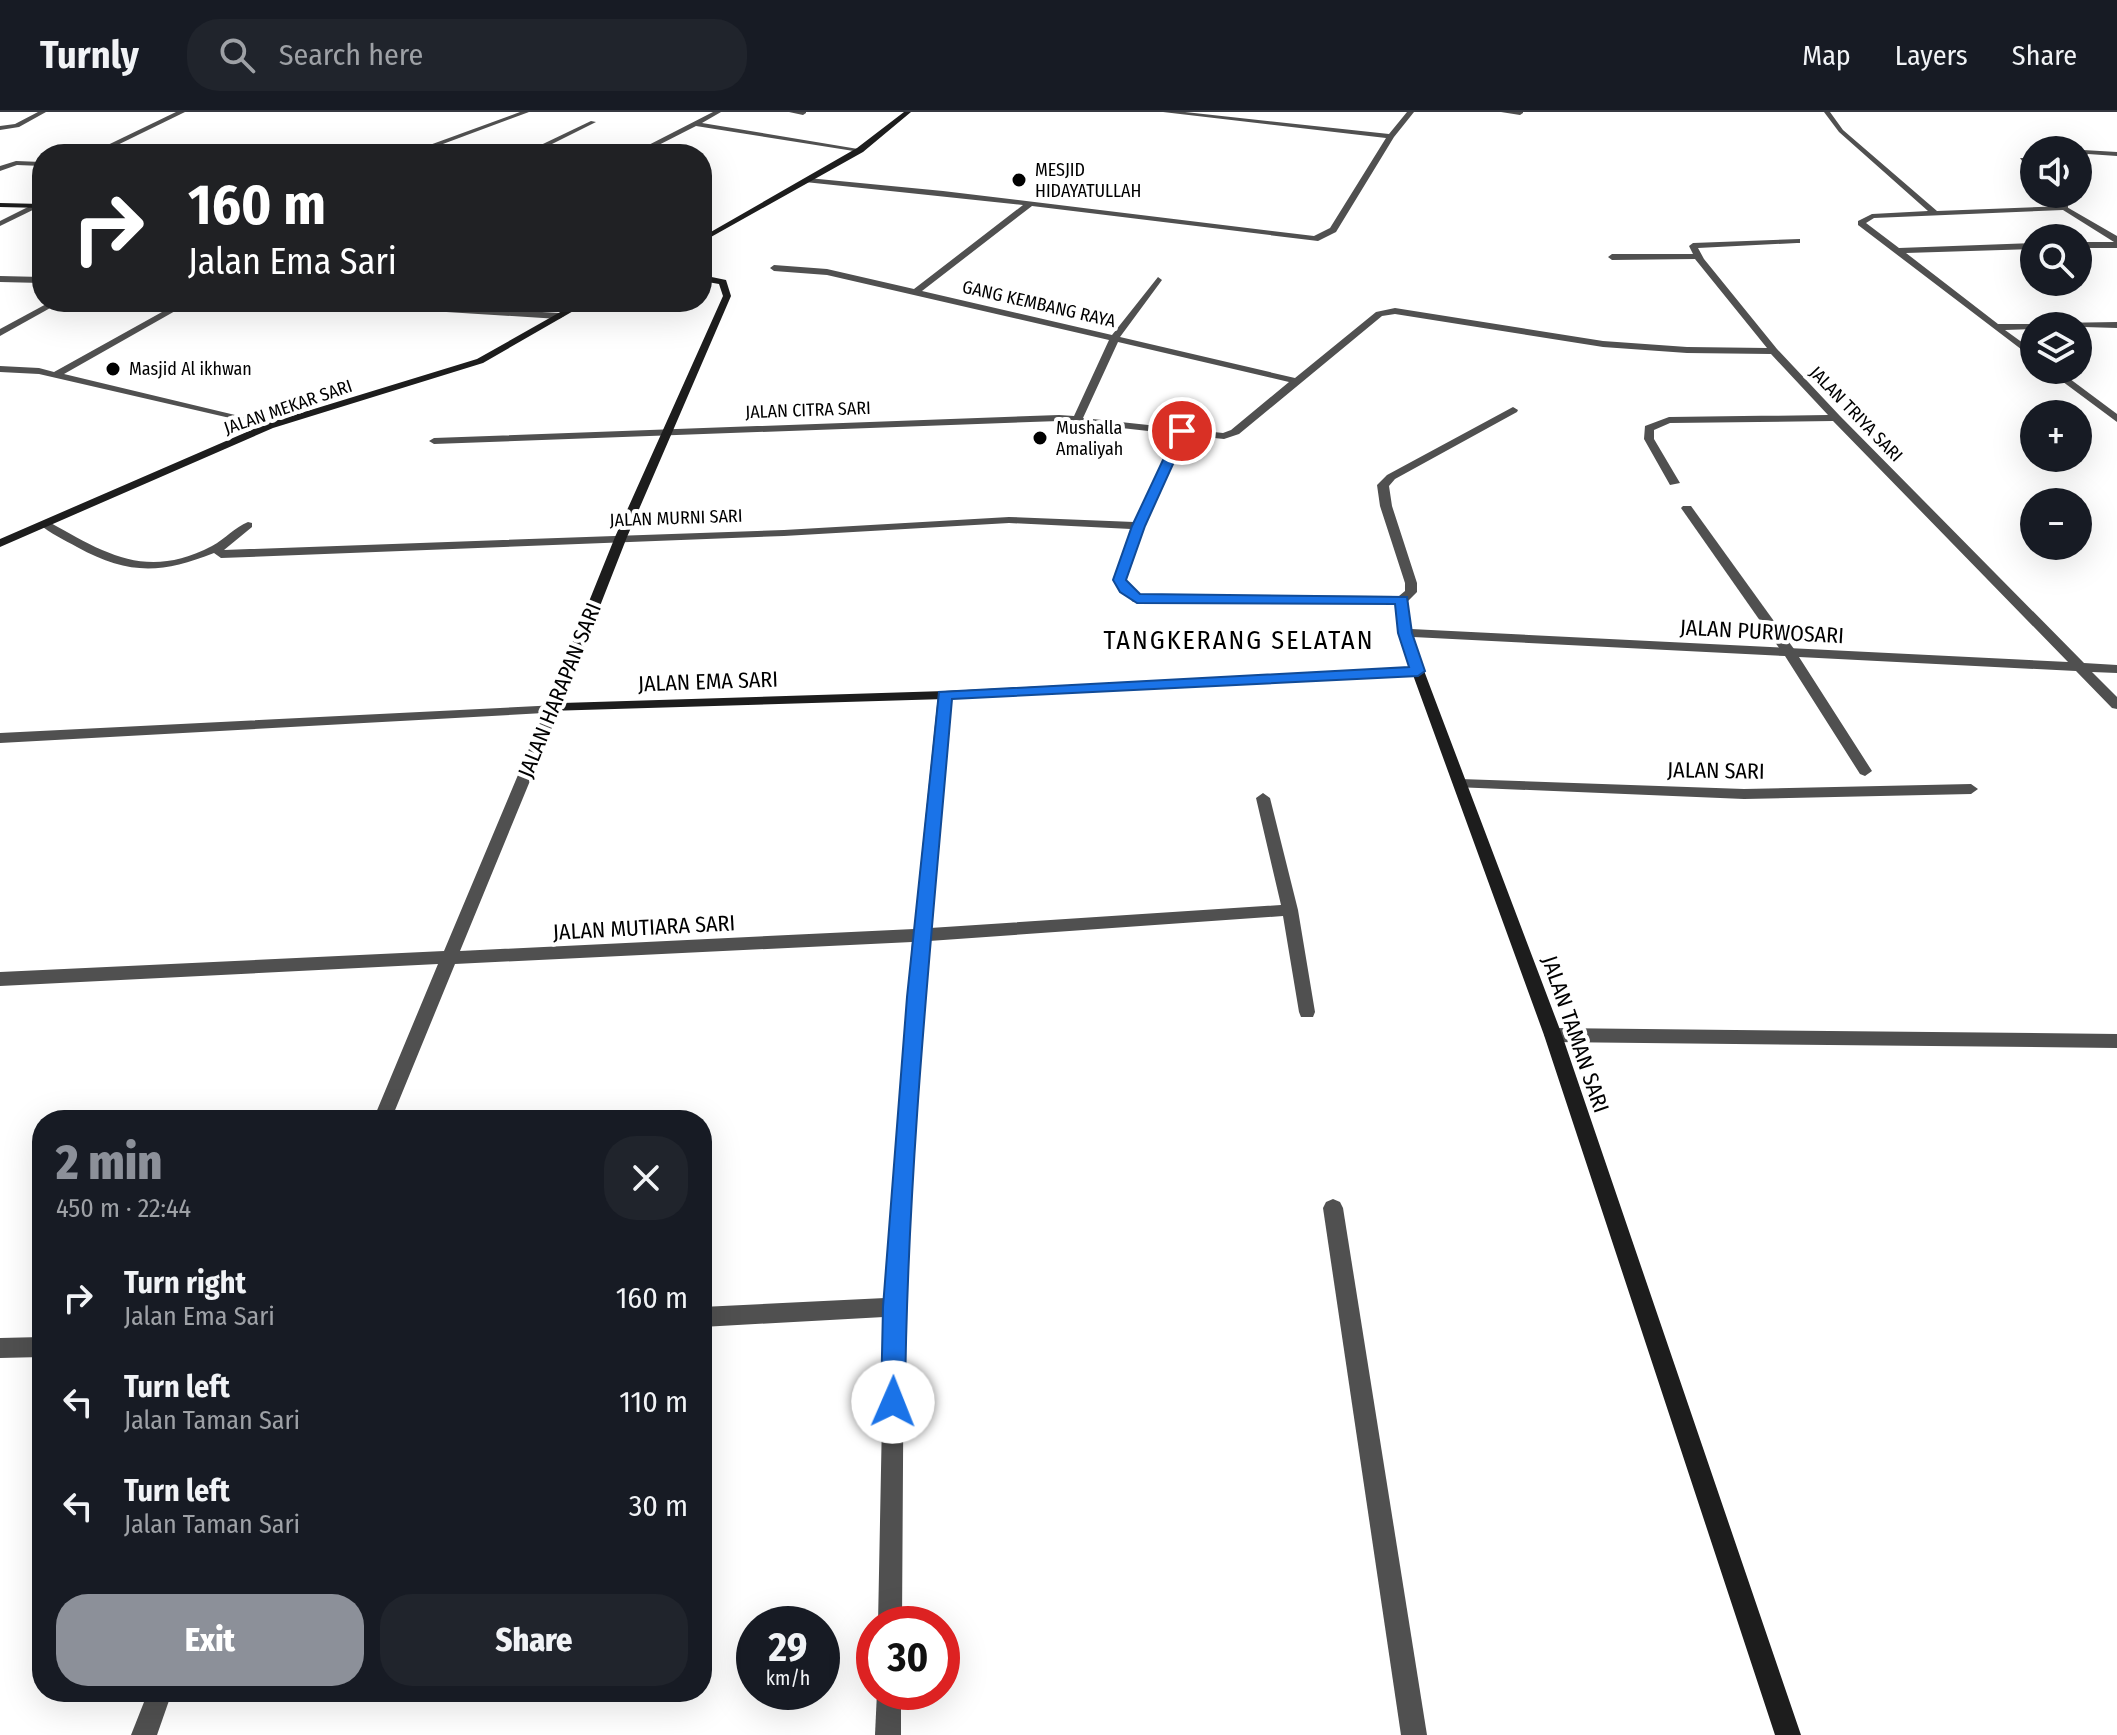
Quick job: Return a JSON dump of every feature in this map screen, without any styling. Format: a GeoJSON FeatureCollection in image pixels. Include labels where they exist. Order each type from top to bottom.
{"type":"FeatureCollection","features":[{"type":"Feature","properties":{"kind":"street"},"geometry":{"type":"LineString","coordinates":[[0,128],[17,126],[43,112]]}},
{"type":"Feature","properties":{"kind":"street"},"geometry":{"type":"LineString","coordinates":[[114,144],[182,112]]}},
{"type":"Feature","properties":{"kind":"street"},"geometry":{"type":"LineString","coordinates":[[437,144],[526,112]]}},
{"type":"Feature","properties":{"kind":"street"},"geometry":{"type":"LineString","coordinates":[[656,144],[718,112]]}},
{"type":"Feature","properties":{"kind":"street"},"geometry":{"type":"LineString","coordinates":[[792,112],[803,113]]}},
{"type":"Feature","properties":{"kind":"street"},"geometry":{"type":"LineString","coordinates":[[712,234],[860,150],[908,112]]}},
{"type":"Feature","properties":{"kind":"street"},"geometry":{"type":"LineString","coordinates":[[1166,112],[1391,136]]}},
{"type":"Feature","properties":{"kind":"street"},"geometry":{"type":"LineString","coordinates":[[808,180],[1315,239],[1333,230],[1391,136],[1411,112]]}},
{"type":"Feature","properties":{"kind":"street"},"geometry":{"type":"LineString","coordinates":[[1504,112],[1520,113]]}},
{"type":"Feature","properties":{"kind":"street"},"geometry":{"type":"LineString","coordinates":[[1827,112],[1841,131],[1935,213]]}},
{"type":"Feature","properties":{"kind":"street"},"geometry":{"type":"LineString","coordinates":[[547,144],[593,122]]}},
{"type":"Feature","properties":{"kind":"street"},"geometry":{"type":"LineString","coordinates":[[697,124],[860,150]]}},
{"type":"Feature","properties":{"kind":"street"},"geometry":{"type":"LineString","coordinates":[[2092,152],[2117,154]]}},
{"type":"Feature","properties":{"kind":"street"},"geometry":{"type":"LineString","coordinates":[[0,169],[16,163],[32,164]]}},
{"type":"Feature","properties":{"kind":"street"},"geometry":{"type":"LineString","coordinates":[[916,292],[1030,204]]}},
{"type":"Feature","properties":{"kind":"street"},"geometry":{"type":"LineString","coordinates":[[0,205],[32,206]]}},
{"type":"Feature","properties":{"kind":"street"},"geometry":{"type":"LineString","coordinates":[[2020,346],[1861,223],[1864,219],[2065,208],[2117,242]]}},
{"type":"Feature","properties":{"kind":"street"},"geometry":{"type":"LineString","coordinates":[[0,224],[32,210]]}},
{"type":"Feature","properties":{"kind":"street"},"geometry":{"type":"LineString","coordinates":[[1612,257],[1698,256],[1693,246],[1697,244],[1797,241]]}},
{"type":"Feature","properties":{"kind":"street"},"geometry":{"type":"LineString","coordinates":[[2092,244],[2117,242]]}},
{"type":"Feature","properties":{"kind":"street"},"geometry":{"type":"LineString","coordinates":[[1896,251],[2020,247]]}},
{"type":"Feature","properties":{"kind":"street","name":"JALAN TRIYA SARI"},"geometry":{"type":"LineString","coordinates":[[1698,256],[1774,351],[1836,418],[2117,705]]}},
{"type":"Feature","properties":{"kind":"street","name":"GANG KEMBANG RAYA"},"geometry":{"type":"LineString","coordinates":[[774,268],[827,272],[1296,381]]}},
{"type":"Feature","properties":{"kind":"street"},"geometry":{"type":"LineString","coordinates":[[0,279],[32,280]]}},
{"type":"Feature","properties":{"kind":"street","name":"JALAN HARAPAN SARI"},"geometry":{"type":"LineString","coordinates":[[386,1110],[621,537],[727,296],[723,282],[712,280]]}},
{"type":"Feature","properties":{"kind":"street"},"geometry":{"type":"LineString","coordinates":[[1078,418],[1115,338],[1158,280]]}},
{"type":"Feature","properties":{"kind":"street"},"geometry":{"type":"LineString","coordinates":[[1296,381],[1379,314],[1395,311],[1603,344],[1774,351]]}},
{"type":"Feature","properties":{"kind":"street"},"geometry":{"type":"LineString","coordinates":[[0,333],[39,312]]}},
{"type":"Feature","properties":{"kind":"street"},"geometry":{"type":"LineString","coordinates":[[55,375],[169,312]]}},
{"type":"Feature","properties":{"kind":"street"},"geometry":{"type":"LineString","coordinates":[[495,312],[559,316]]}},
{"type":"Feature","properties":{"kind":"street","name":"JALAN MEKAR SARI"},"geometry":{"type":"LineString","coordinates":[[0,543],[269,426],[480,361],[566,312]]}},
{"type":"Feature","properties":{"kind":"street"},"geometry":{"type":"LineString","coordinates":[[2092,325],[2117,325]]}},
{"type":"Feature","properties":{"kind":"street"},"geometry":{"type":"LineString","coordinates":[[1995,327],[2020,326]]}},
{"type":"Feature","properties":{"kind":"street"},"geometry":{"type":"LineString","coordinates":[[0,369],[55,375],[269,426]]}},
{"type":"Feature","properties":{"kind":"street","name":"JALAN CITRA SARI"},"geometry":{"type":"LineString","coordinates":[[434,441],[1078,418],[1217,436],[1235,432],[1296,381]]}},
{"type":"Feature","properties":{"kind":"street"},"geometry":{"type":"LineString","coordinates":[[2071,384],[2117,419]]}},
{"type":"Feature","properties":{"kind":"street","name":"JALAN TAMAN SARI"},"geometry":{"type":"LineString","coordinates":[[1513,410],[1391,477],[1383,485],[1386,506],[1411,583],[1411,592],[1402,600],[1405,633],[1553,1035],[1788,1735]]}},
{"type":"Feature","properties":{"kind":"street"},"geometry":{"type":"LineString","coordinates":[[1674,483],[1649,439],[1649,428],[1669,420],[1836,418]]}},
{"type":"Feature","properties":{"kind":"street"},"geometry":{"type":"LineString","coordinates":[[1182,431],[1138,526],[1119,580],[1137,599],[1402,600]]}},
{"type":"Feature","properties":{"kind":"street"},"geometry":{"type":"LineString","coordinates":[[1687,508],[1789,652],[1865,771]]}},
{"type":"Feature","properties":{"kind":"street","name":"JALAN MURNI SARI"},"geometry":{"type":"LineString","coordinates":[[217,548],[221,554],[243,555],[621,537],[784,533],[1009,520],[1138,526]]}},
{"type":"Feature","properties":{"kind":"street"},"geometry":{"type":"LineString","coordinates":[[45,524],[110,562],[162,568],[183,563],[217,548],[248,525]]}},
{"type":"Feature","properties":{"kind":"street","name":"JALAN PURWOSARI"},"geometry":{"type":"LineString","coordinates":[[1405,633],[2117,669]]}},
{"type":"Feature","properties":{"kind":"street","name":"JALAN EMA SARI"},"geometry":{"type":"LineString","coordinates":[[0,738],[553,708],[945,695],[1418,671]]}},
{"type":"Feature","properties":{"kind":"street"},"geometry":{"type":"LineString","coordinates":[[890,1606],[894,1307],[921,935],[945,695]]}},
{"type":"Feature","properties":{"kind":"street","name":"JALAN SARI"},"geometry":{"type":"LineString","coordinates":[[1460,784],[1744,794],[1971,789]]}},
{"type":"Feature","properties":{"kind":"street"},"geometry":{"type":"LineString","coordinates":[[1263,798],[1290,910],[1307,1012]]}},
{"type":"Feature","properties":{"kind":"street","name":"JALAN MUTIARA SARI"},"geometry":{"type":"LineString","coordinates":[[0,979],[449,960],[921,935],[1290,910]]}},
{"type":"Feature","properties":{"kind":"street"},"geometry":{"type":"LineString","coordinates":[[1553,1035],[2117,1041]]}},
{"type":"Feature","properties":{"kind":"street"},"geometry":{"type":"LineString","coordinates":[[1333,1208],[1414,1735]]}},
{"type":"Feature","properties":{"kind":"street"},"geometry":{"type":"LineString","coordinates":[[712,1316],[894,1307]]}},
{"type":"Feature","properties":{"kind":"street"},"geometry":{"type":"LineString","coordinates":[[0,1348],[32,1347]]}},
{"type":"Feature","properties":{"kind":"street"},"geometry":{"type":"LineString","coordinates":[[144,1735],[156,1702]]}},
{"type":"Feature","properties":{"kind":"street"},"geometry":{"type":"LineString","coordinates":[[888,1735],[889,1710]]}},
{"type":"Feature","properties":{"kind":"place","name":"MESJID HIDAYATULLAH"},"geometry":{"type":"Point","coordinates":[1019,180]}},
{"type":"Feature","properties":{"kind":"place","name":"Masjid Al ikhwan"},"geometry":{"type":"Point","coordinates":[113,369]}},
{"type":"Feature","properties":{"kind":"place","name":"Mushalla Amaliyah"},"geometry":{"type":"Point","coordinates":[1040,438]}},
{"type":"Feature","properties":{"kind":"district","name":"TANGKERANG SELATAN"},"geometry":{"type":"Point","coordinates":[1239,640]}},
{"type":"Feature","properties":{"kind":"route"},"geometry":{"type":"LineString","coordinates":[[893,1402],[894,1307],[921,935],[945,695],[1418,671],[1405,633],[1402,600],[1137,599],[1125,589],[1119,580],[1138,526],[1182,431]]}}]}
